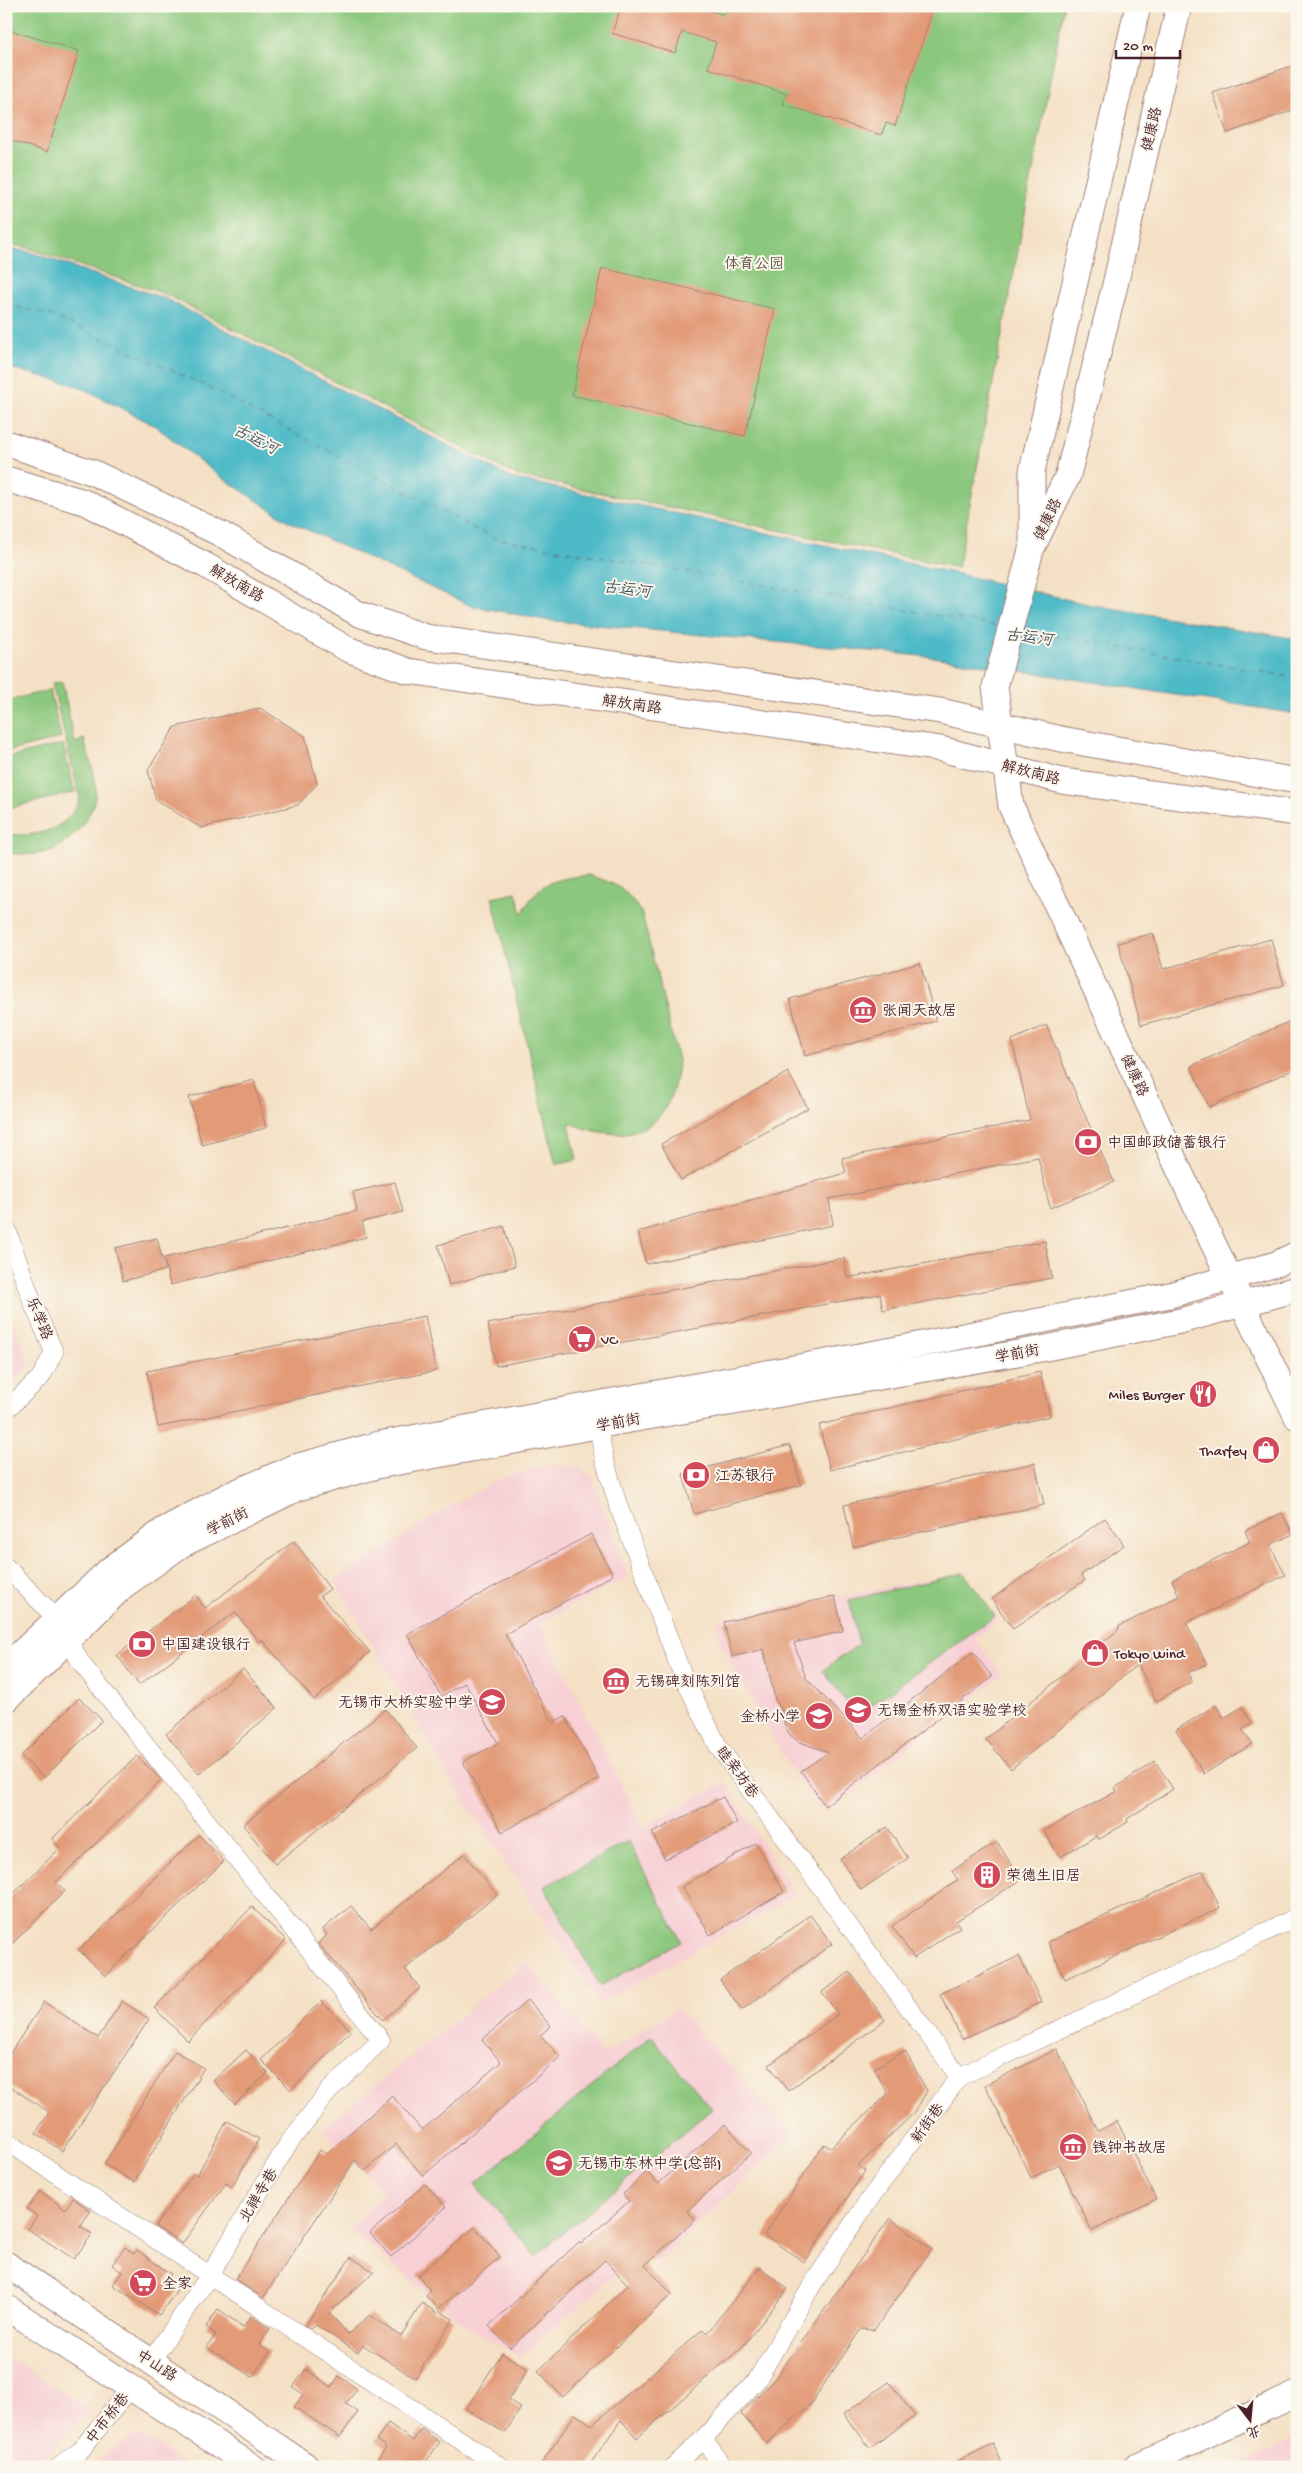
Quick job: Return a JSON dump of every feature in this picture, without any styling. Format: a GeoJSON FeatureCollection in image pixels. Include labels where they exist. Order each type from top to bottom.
{"type":"FeatureCollection","features":[{"type":"Feature","properties":{"kind":"main road","name":"健康路"},"geometry":{"type":"LineString","coordinates":[[1032,550],[1032,471],[1138,6]]}},
{"type":"Feature","properties":{"kind":"main road","name":"健康路"},"geometry":{"type":"LineString","coordinates":[[1179,6],[1115,285],[1068,475],[1032,550],[995,687],[1010,806],[1242,1305],[1297,1417]]}},
{"type":"Feature","properties":{"kind":"main road"},"geometry":{"type":"LineString","coordinates":[[6,443],[94,473],[221,534],[359,614],[426,637],[940,711],[1061,740],[1297,781]]}},
{"type":"Feature","properties":{"kind":"main road","name":"解放南路"},"geometry":{"type":"LineString","coordinates":[[6,479],[84,502],[205,565],[347,649],[408,671],[941,749],[1062,781],[1297,813]]}},
{"type":"Feature","properties":{"kind":"main road","name":"学前街"},"geometry":{"type":"LineString","coordinates":[[6,1700],[109,1570],[164,1530],[227,1496],[295,1467],[380,1444],[887,1351],[1170,1295],[1276,1264],[1297,1254]]}},
{"type":"Feature","properties":{"kind":"main road","name":"学前街"},"geometry":{"type":"LineString","coordinates":[[6,1667],[180,1545],[298,1488],[377,1466],[1041,1349],[1180,1321],[1297,1289]]}},
{"type":"Feature","properties":{"kind":"main road","name":"中山路"},"geometry":{"type":"LineString","coordinates":[[6,2264],[308,2467]]}},
{"type":"Feature","properties":{"kind":"main road"},"geometry":{"type":"LineString","coordinates":[[6,2307],[253,2467]]}},
{"type":"Feature","properties":{"kind":"main road"},"geometry":{"type":"LineString","coordinates":[[1136,2467],[1297,2394]]}},
{"type":"Feature","properties":{"kind":"street","name":"乐学路"},"geometry":{"type":"LineString","coordinates":[[6,1227],[33,1304],[54,1352],[41,1377],[6,1410]]}},
{"type":"Feature","properties":{"kind":"street","name":"睦亲坊巷"},"geometry":{"type":"LineString","coordinates":[[598,1426],[604,1458],[618,1505],[683,1676],[718,1746],[959,2077]]}},
{"type":"Feature","properties":{"kind":"street"},"geometry":{"type":"LineString","coordinates":[[6,1567],[62,1628]]}},
{"type":"Feature","properties":{"kind":"street","name":"北禅寺巷"},"geometry":{"type":"LineString","coordinates":[[62,1628],[81,1663],[381,2040],[328,2092],[288,2144],[210,2275],[151,2361]]}},
{"type":"Feature","properties":{"kind":"street","name":"新街巷"},"geometry":{"type":"LineString","coordinates":[[673,2467],[703,2439],[757,2380],[814,2282],[866,2204],[959,2077],[1297,1918]]}},
{"type":"Feature","properties":{"kind":"street"},"geometry":{"type":"LineString","coordinates":[[6,2141],[501,2467]]}},
{"type":"Feature","properties":{"kind":"street","name":"中市桥巷"},"geometry":{"type":"LineString","coordinates":[[59,2467],[80,2451],[131,2387]]}},
{"type":"Feature","properties":{"kind":"street"},"geometry":{"type":"LineString","coordinates":[[703,2439],[724,2467]]}},
{"type":"Feature","properties":{"kind":"shaded area"},"geometry":{"type":"Polygon","coordinates":[[[6,1306],[30,1366],[6,1389],[6,1306]]]}},
{"type":"Feature","properties":{"kind":"shaded area","name":"无锡市大桥实验中学"},"geometry":{"type":"Polygon","coordinates":[[[549,1465],[579,1466],[592,1478],[628,1577],[539,1623],[643,1827],[725,1782],[795,1896],[599,2003],[456,1789],[335,1580],[442,1511],[502,1478],[549,1465]]]}},
{"type":"Feature","properties":{"kind":"shaded area","name":"无锡金桥双语实验学校"},"geometry":{"type":"Polygon","coordinates":[[[964,1573],[999,1620],[975,1638],[1002,1675],[825,1813],[801,1783],[776,1744],[719,1640],[717,1619],[964,1573]]]}},
{"type":"Feature","properties":{"kind":"shaded area","name":"无锡市东林中学(总部)"},"geometry":{"type":"Polygon","coordinates":[[[527,1961],[604,2055],[677,2008],[793,2134],[658,2262],[638,2255],[520,2357],[467,2326],[350,2229],[384,2192],[322,2130],[527,1961]]]}},
{"type":"Feature","properties":{"kind":"shaded area"},"geometry":{"type":"Polygon","coordinates":[[[6,2356],[90,2410],[35,2467],[6,2467],[6,2356]]]}},
{"type":"Feature","properties":{"kind":"shaded area"},"geometry":{"type":"Polygon","coordinates":[[[138,2433],[188,2467],[89,2467],[138,2433]]]}},
{"type":"Feature","properties":{"kind":"shaded area"},"geometry":{"type":"Polygon","coordinates":[[[1297,2438],[1297,2467],[1231,2467],[1297,2438]]]}},
{"type":"Feature","properties":{"kind":"green space","name":"体育公园"},"geometry":{"type":"Polygon","coordinates":[[[6,6],[1064,6],[958,568],[515,475],[165,294],[25,247],[6,244],[6,6]]]}},
{"type":"Feature","properties":{"kind":"green space"},"geometry":{"type":"Polygon","coordinates":[[[62,682],[75,743],[84,739],[94,776],[95,799],[79,829],[53,850],[30,854],[8,853],[6,852],[6,834],[29,835],[60,825],[75,809],[80,798],[52,683],[62,682]]]}},
{"type":"Feature","properties":{"kind":"green space"},"geometry":{"type":"Polygon","coordinates":[[[50,690],[61,738],[6,752],[6,701],[50,690]]]}},
{"type":"Feature","properties":{"kind":"green space"},"geometry":{"type":"Polygon","coordinates":[[[63,744],[75,792],[6,809],[6,758],[63,744]]]}},
{"type":"Feature","properties":{"kind":"green space"},"geometry":{"type":"Polygon","coordinates":[[[588,875],[620,888],[631,898],[642,914],[678,1060],[675,1084],[668,1103],[658,1117],[645,1127],[629,1132],[611,1133],[591,1130],[569,1123],[577,1160],[556,1165],[492,897],[516,892],[522,914],[528,903],[541,888],[565,878],[588,875]]]}},
{"type":"Feature","properties":{"kind":"green space"},"geometry":{"type":"Polygon","coordinates":[[[964,1573],[995,1616],[856,1716],[823,1670],[859,1644],[849,1600],[964,1573]]]}},
{"type":"Feature","properties":{"kind":"green space"},"geometry":{"type":"Polygon","coordinates":[[[628,1841],[682,1942],[600,1986],[544,1887],[628,1841]]]}},
{"type":"Feature","properties":{"kind":"green space"},"geometry":{"type":"Polygon","coordinates":[[[651,2036],[712,2109],[535,2256],[475,2184],[651,2036]]]}},
{"type":"Feature","properties":{"kind":"water","name":"古运河"},"geometry":{"type":"Polygon","coordinates":[[[6,248],[30,252],[166,299],[511,478],[954,573],[1087,604],[1297,639],[1297,714],[933,657],[545,620],[469,605],[288,521],[218,475],[154,425],[78,386],[6,367],[6,248]]]}},
{"type":"Feature","properties":{"kind":"building"},"geometry":{"type":"Polygon","coordinates":[[[621,6],[696,6],[724,15],[727,6],[934,6],[895,126],[886,123],[881,135],[783,104],[787,94],[708,68],[716,42],[682,32],[675,53],[612,33],[621,6]]]}},
{"type":"Feature","properties":{"kind":"building"},"geometry":{"type":"Polygon","coordinates":[[[6,29],[79,51],[47,152],[6,139],[6,29]]]}},
{"type":"Feature","properties":{"kind":"building"},"geometry":{"type":"Polygon","coordinates":[[[1297,64],[1297,109],[1227,133],[1213,93],[1297,64]]]}},
{"type":"Feature","properties":{"kind":"building"},"geometry":{"type":"Polygon","coordinates":[[[602,268],[775,309],[745,436],[572,395],[602,268]]]}},
{"type":"Feature","properties":{"kind":"building"},"geometry":{"type":"Polygon","coordinates":[[[260,708],[305,736],[317,784],[298,805],[201,828],[156,800],[148,770],[175,727],[260,708]]]}},
{"type":"Feature","properties":{"kind":"building"},"geometry":{"type":"Polygon","coordinates":[[[1153,933],[1163,969],[1271,939],[1284,985],[1141,1025],[1118,943],[1153,933]]]}},
{"type":"Feature","properties":{"kind":"building","name":"张闻天故居"},"geometry":{"type":"Polygon","coordinates":[[[920,963],[936,1021],[805,1056],[790,999],[920,963]]]}},
{"type":"Feature","properties":{"kind":"building"},"geometry":{"type":"Polygon","coordinates":[[[1297,1018],[1297,1068],[1209,1107],[1191,1066],[1297,1018]]]}},
{"type":"Feature","properties":{"kind":"building"},"geometry":{"type":"Polygon","coordinates":[[[1046,1025],[1114,1182],[1050,1208],[1038,1157],[829,1199],[833,1225],[646,1264],[638,1232],[846,1173],[842,1158],[1030,1120],[1012,1040],[1046,1025]]]}},
{"type":"Feature","properties":{"kind":"building"},"geometry":{"type":"Polygon","coordinates":[[[788,1072],[808,1108],[681,1180],[661,1144],[788,1072]]]}},
{"type":"Feature","properties":{"kind":"building"},"geometry":{"type":"Polygon","coordinates":[[[254,1080],[266,1128],[202,1145],[189,1097],[254,1080]]]}},
{"type":"Feature","properties":{"kind":"building"},"geometry":{"type":"Polygon","coordinates":[[[395,1182],[403,1212],[362,1222],[366,1237],[170,1285],[164,1258],[357,1211],[353,1192],[395,1182]]]}},
{"type":"Feature","properties":{"kind":"building"},"geometry":{"type":"Polygon","coordinates":[[[504,1226],[515,1266],[449,1285],[438,1245],[504,1226]]]}},
{"type":"Feature","properties":{"kind":"building"},"geometry":{"type":"Polygon","coordinates":[[[157,1238],[165,1270],[123,1281],[115,1248],[157,1238]]]}},
{"type":"Feature","properties":{"kind":"building"},"geometry":{"type":"Polygon","coordinates":[[[1045,1241],[1052,1278],[883,1310],[880,1294],[496,1366],[488,1324],[844,1258],[847,1278],[1045,1241]]]}},
{"type":"Feature","properties":{"kind":"building"},"geometry":{"type":"Polygon","coordinates":[[[425,1316],[436,1371],[158,1427],[147,1371],[425,1316]]]}},
{"type":"Feature","properties":{"kind":"building"},"geometry":{"type":"Polygon","coordinates":[[[1040,1372],[1050,1416],[830,1470],[819,1425],[1040,1372]]]}},
{"type":"Feature","properties":{"kind":"building"},"geometry":{"type":"Polygon","coordinates":[[[790,1445],[801,1485],[694,1514],[683,1474],[790,1445]]]}},
{"type":"Feature","properties":{"kind":"building"},"geometry":{"type":"Polygon","coordinates":[[[1035,1463],[1044,1505],[853,1547],[844,1505],[1035,1463]]]}},
{"type":"Feature","properties":{"kind":"building"},"geometry":{"type":"Polygon","coordinates":[[[1282,1513],[1293,1534],[1270,1545],[1285,1575],[1186,1623],[1207,1664],[1188,1673],[1192,1682],[1156,1701],[1138,1664],[1011,1769],[986,1739],[1119,1629],[1118,1627],[1179,1596],[1172,1580],[1250,1542],[1245,1531],[1282,1513]]]}},
{"type":"Feature","properties":{"kind":"building"},"geometry":{"type":"Polygon","coordinates":[[[1105,1518],[1124,1545],[1081,1575],[1085,1580],[1013,1629],[992,1599],[1105,1518]]]}},
{"type":"Feature","properties":{"kind":"building"},"geometry":{"type":"Polygon","coordinates":[[[591,1534],[613,1575],[505,1634],[553,1723],[565,1716],[599,1779],[502,1832],[463,1762],[498,1743],[465,1683],[441,1696],[407,1634],[591,1534]]]}},
{"type":"Feature","properties":{"kind":"building"},"geometry":{"type":"Polygon","coordinates":[[[294,1541],[330,1589],[320,1596],[370,1652],[314,1700],[262,1640],[259,1642],[235,1612],[139,1685],[117,1655],[196,1595],[205,1608],[294,1541]]]}},
{"type":"Feature","properties":{"kind":"building"},"geometry":{"type":"Polygon","coordinates":[[[835,1596],[843,1631],[794,1643],[806,1678],[863,1738],[973,1652],[992,1677],[825,1806],[801,1771],[829,1752],[799,1742],[790,1735],[785,1726],[781,1708],[775,1700],[764,1649],[732,1657],[724,1622],[835,1596]]]}},
{"type":"Feature","properties":{"kind":"building"},"geometry":{"type":"Polygon","coordinates":[[[243,1669],[277,1708],[199,1774],[166,1734],[243,1669]]]}},
{"type":"Feature","properties":{"kind":"building"},"geometry":{"type":"Polygon","coordinates":[[[79,1698],[102,1720],[44,1778],[21,1756],[79,1698]]]}},
{"type":"Feature","properties":{"kind":"building"},"geometry":{"type":"Polygon","coordinates":[[[1216,1705],[1224,1718],[1242,1707],[1252,1723],[1242,1729],[1252,1744],[1204,1774],[1176,1730],[1216,1705]]]}},
{"type":"Feature","properties":{"kind":"building"},"geometry":{"type":"Polygon","coordinates":[[[385,1709],[417,1748],[275,1864],[243,1825],[385,1709]]]}},
{"type":"Feature","properties":{"kind":"building"},"geometry":{"type":"Polygon","coordinates":[[[137,1756],[161,1780],[56,1882],[65,1891],[6,1950],[6,1901],[60,1848],[52,1839],[137,1756]]]}},
{"type":"Feature","properties":{"kind":"building"},"geometry":{"type":"Polygon","coordinates":[[[1155,1761],[1173,1789],[1127,1819],[1128,1822],[1098,1840],[1096,1836],[1060,1857],[1044,1831],[1117,1791],[1115,1788],[1155,1761]]]}},
{"type":"Feature","properties":{"kind":"building"},"geometry":{"type":"Polygon","coordinates":[[[723,1797],[737,1823],[665,1859],[652,1833],[723,1797]]]}},
{"type":"Feature","properties":{"kind":"building"},"geometry":{"type":"Polygon","coordinates":[[[887,1827],[908,1858],[861,1890],[840,1859],[887,1827]]]}},
{"type":"Feature","properties":{"kind":"building"},"geometry":{"type":"Polygon","coordinates":[[[199,1835],[224,1861],[105,1976],[79,1950],[199,1835]]]}},
{"type":"Feature","properties":{"kind":"building"},"geometry":{"type":"Polygon","coordinates":[[[997,1842],[1021,1880],[956,1921],[960,1927],[914,1958],[892,1926],[958,1880],[952,1871],[997,1842]]]}},
{"type":"Feature","properties":{"kind":"building"},"geometry":{"type":"Polygon","coordinates":[[[756,1843],[784,1892],[710,1935],[682,1887],[756,1843]]]}},
{"type":"Feature","properties":{"kind":"building"},"geometry":{"type":"Polygon","coordinates":[[[464,1854],[497,1895],[405,1969],[420,1988],[383,2020],[318,1943],[327,1935],[323,1929],[351,1906],[371,1929],[464,1854]]]}},
{"type":"Feature","properties":{"kind":"building"},"geometry":{"type":"Polygon","coordinates":[[[1203,1871],[1220,1908],[1065,1979],[1048,1942],[1203,1871]]]}},
{"type":"Feature","properties":{"kind":"building"},"geometry":{"type":"Polygon","coordinates":[[[252,1907],[286,1940],[188,2041],[154,2008],[252,1907]]]}},
{"type":"Feature","properties":{"kind":"building"},"geometry":{"type":"Polygon","coordinates":[[[810,1915],[832,1944],[742,2010],[720,1980],[810,1915]]]}},
{"type":"Feature","properties":{"kind":"building"},"geometry":{"type":"Polygon","coordinates":[[[1019,1956],[1041,2002],[962,2039],[940,1994],[1019,1956]]]}},
{"type":"Feature","properties":{"kind":"building"},"geometry":{"type":"Polygon","coordinates":[[[850,1972],[885,2020],[788,2091],[769,2065],[838,2014],[822,1992],[850,1972]]]}},
{"type":"Feature","properties":{"kind":"building"},"geometry":{"type":"Polygon","coordinates":[[[528,2000],[551,2026],[540,2035],[560,2057],[423,2176],[396,2144],[365,2171],[355,2160],[263,2298],[235,2279],[320,2150],[326,2154],[392,2096],[422,2130],[501,2062],[482,2040],[528,2000]]]}},
{"type":"Feature","properties":{"kind":"building"},"geometry":{"type":"Polygon","coordinates":[[[122,2001],[149,2019],[62,2151],[36,2133],[49,2112],[6,2084],[6,2059],[44,2002],[98,2038],[122,2001]]]}},
{"type":"Feature","properties":{"kind":"building"},"geometry":{"type":"Polygon","coordinates":[[[321,2001],[351,2031],[291,2090],[261,2060],[321,2001]]]}},
{"type":"Feature","properties":{"kind":"building","name":"钱钟书故居"},"geometry":{"type":"Polygon","coordinates":[[[1057,2049],[1098,2131],[1117,2121],[1156,2199],[1092,2231],[1059,2164],[1031,2178],[985,2085],[1057,2049]]]}},
{"type":"Feature","properties":{"kind":"building"},"geometry":{"type":"Polygon","coordinates":[[[246,2050],[268,2073],[235,2104],[213,2081],[246,2050]]]}},
{"type":"Feature","properties":{"kind":"building"},"geometry":{"type":"Polygon","coordinates":[[[175,2051],[204,2068],[134,2182],[104,2164],[175,2051]]]}},
{"type":"Feature","properties":{"kind":"building"},"geometry":{"type":"Polygon","coordinates":[[[905,2051],[927,2091],[914,2113],[858,2166],[865,2171],[804,2262],[764,2235],[824,2144],[830,2148],[888,2094],[874,2068],[905,2051]]]}},
{"type":"Feature","properties":{"kind":"building"},"geometry":{"type":"Polygon","coordinates":[[[227,2121],[259,2139],[232,2187],[226,2183],[182,2244],[155,2226],[194,2173],[197,2175],[227,2121]]]}},
{"type":"Feature","properties":{"kind":"building"},"geometry":{"type":"Polygon","coordinates":[[[725,2124],[751,2153],[687,2211],[695,2220],[645,2265],[672,2294],[563,2397],[538,2371],[628,2285],[605,2260],[510,2348],[489,2326],[579,2242],[581,2244],[629,2201],[623,2194],[647,2172],[658,2184],[725,2124]]]}},
{"type":"Feature","properties":{"kind":"building"},"geometry":{"type":"Polygon","coordinates":[[[425,2184],[446,2207],[391,2257],[370,2233],[425,2184]]]}},
{"type":"Feature","properties":{"kind":"building"},"geometry":{"type":"Polygon","coordinates":[[[40,2191],[65,2209],[73,2198],[91,2211],[80,2226],[92,2234],[74,2259],[28,2229],[37,2216],[27,2209],[40,2191]]]}},
{"type":"Feature","properties":{"kind":"building"},"geometry":{"type":"Polygon","coordinates":[[[890,2218],[932,2249],[874,2330],[861,2329],[810,2405],[767,2443],[741,2414],[777,2376],[890,2218]]]}},
{"type":"Feature","properties":{"kind":"building"},"geometry":{"type":"Polygon","coordinates":[[[475,2227],[500,2257],[438,2309],[426,2296],[430,2290],[418,2275],[475,2227]]]}},
{"type":"Feature","properties":{"kind":"building"},"geometry":{"type":"Polygon","coordinates":[[[125,2247],[134,2254],[137,2250],[171,2274],[165,2282],[177,2290],[159,2315],[113,2285],[122,2272],[112,2265],[125,2247]]]}},
{"type":"Feature","properties":{"kind":"building"},"geometry":{"type":"Polygon","coordinates":[[[351,2257],[374,2272],[329,2313],[348,2334],[370,2315],[401,2336],[422,2303],[437,2313],[439,2311],[453,2319],[415,2378],[363,2345],[358,2353],[316,2325],[311,2329],[305,2326],[351,2257]]]}},
{"type":"Feature","properties":{"kind":"building"},"geometry":{"type":"Polygon","coordinates":[[[760,2267],[788,2289],[742,2347],[637,2438],[621,2420],[588,2467],[539,2467],[575,2414],[592,2425],[703,2329],[707,2333],[760,2267]]]}},
{"type":"Feature","properties":{"kind":"building"},"geometry":{"type":"Polygon","coordinates":[[[218,2309],[243,2327],[251,2316],[270,2329],[259,2344],[270,2352],[252,2377],[207,2347],[216,2334],[206,2327],[218,2309]]]}},
{"type":"Feature","properties":{"kind":"building"},"geometry":{"type":"Polygon","coordinates":[[[502,2353],[528,2369],[509,2400],[521,2408],[505,2433],[466,2409],[502,2353]]]}},
{"type":"Feature","properties":{"kind":"building"},"geometry":{"type":"Polygon","coordinates":[[[306,2369],[331,2387],[339,2376],[357,2389],[346,2404],[358,2412],[340,2437],[294,2407],[303,2394],[293,2387],[306,2369]]]}},
{"type":"Feature","properties":{"kind":"building"},"geometry":{"type":"Polygon","coordinates":[[[889,2382],[915,2416],[870,2448],[844,2414],[889,2382]]]}},
{"type":"Feature","properties":{"kind":"building"},"geometry":{"type":"Polygon","coordinates":[[[388,2423],[413,2441],[421,2429],[440,2442],[422,2467],[386,2467],[377,2460],[386,2447],[376,2440],[388,2423]]]}},
{"type":"Feature","properties":{"kind":"building"},"geometry":{"type":"Polygon","coordinates":[[[993,2444],[1004,2467],[945,2467],[993,2444]]]}},
{"type":"Feature","properties":{"kind":"ferry route"},"geometry":{"type":"LineString","coordinates":[[6,305],[49,314],[204,385],[493,538],[998,626]]}},
{"type":"Feature","properties":{"kind":"ferry route"},"geometry":{"type":"LineString","coordinates":[[1022,630],[1297,678]]}},
{"type":"Feature","properties":{"kind":"place","name":"张闻天故居"},"geometry":{"type":"Point","coordinates":[863,1010]}},
{"type":"Feature","properties":{"kind":"place","name":"中国邮政储蓄银行"},"geometry":{"type":"Point","coordinates":[1088,1142]}},
{"type":"Feature","properties":{"kind":"place","name":"VC"},"geometry":{"type":"Point","coordinates":[582,1339]}},
{"type":"Feature","properties":{"kind":"place","name":"Miles Burger"},"geometry":{"type":"Point","coordinates":[1203,1394]}},
{"type":"Feature","properties":{"kind":"place","name":"Tharfey"},"geometry":{"type":"Point","coordinates":[1266,1450]}},
{"type":"Feature","properties":{"kind":"place","name":"江苏银行"},"geometry":{"type":"Point","coordinates":[696,1475]}},
{"type":"Feature","properties":{"kind":"place","name":"中国建设银行"},"geometry":{"type":"Point","coordinates":[142,1644]}},
{"type":"Feature","properties":{"kind":"place","name":"Tokyo Wind"},"geometry":{"type":"Point","coordinates":[1095,1653]}},
{"type":"Feature","properties":{"kind":"place","name":"无锡碑刻陈列馆"},"geometry":{"type":"Point","coordinates":[616,1681]}},
{"type":"Feature","properties":{"kind":"place","name":"无锡市大桥实验中学"},"geometry":{"type":"Point","coordinates":[492,1702]}},
{"type":"Feature","properties":{"kind":"place","name":"无锡金桥双语实验学校"},"geometry":{"type":"Point","coordinates":[858,1710]}},
{"type":"Feature","properties":{"kind":"place","name":"金桥小学"},"geometry":{"type":"Point","coordinates":[819,1716]}},
{"type":"Feature","properties":{"kind":"place","name":"荣德生旧居"},"geometry":{"type":"Point","coordinates":[987,1875]}},
{"type":"Feature","properties":{"kind":"place","name":"钱钟书故居"},"geometry":{"type":"Point","coordinates":[1073,2147]}},
{"type":"Feature","properties":{"kind":"place","name":"无锡市东林中学(总部)"},"geometry":{"type":"Point","coordinates":[559,2163]}},
{"type":"Feature","properties":{"kind":"place","name":"全家"},"geometry":{"type":"Point","coordinates":[143,2283]}}]}
